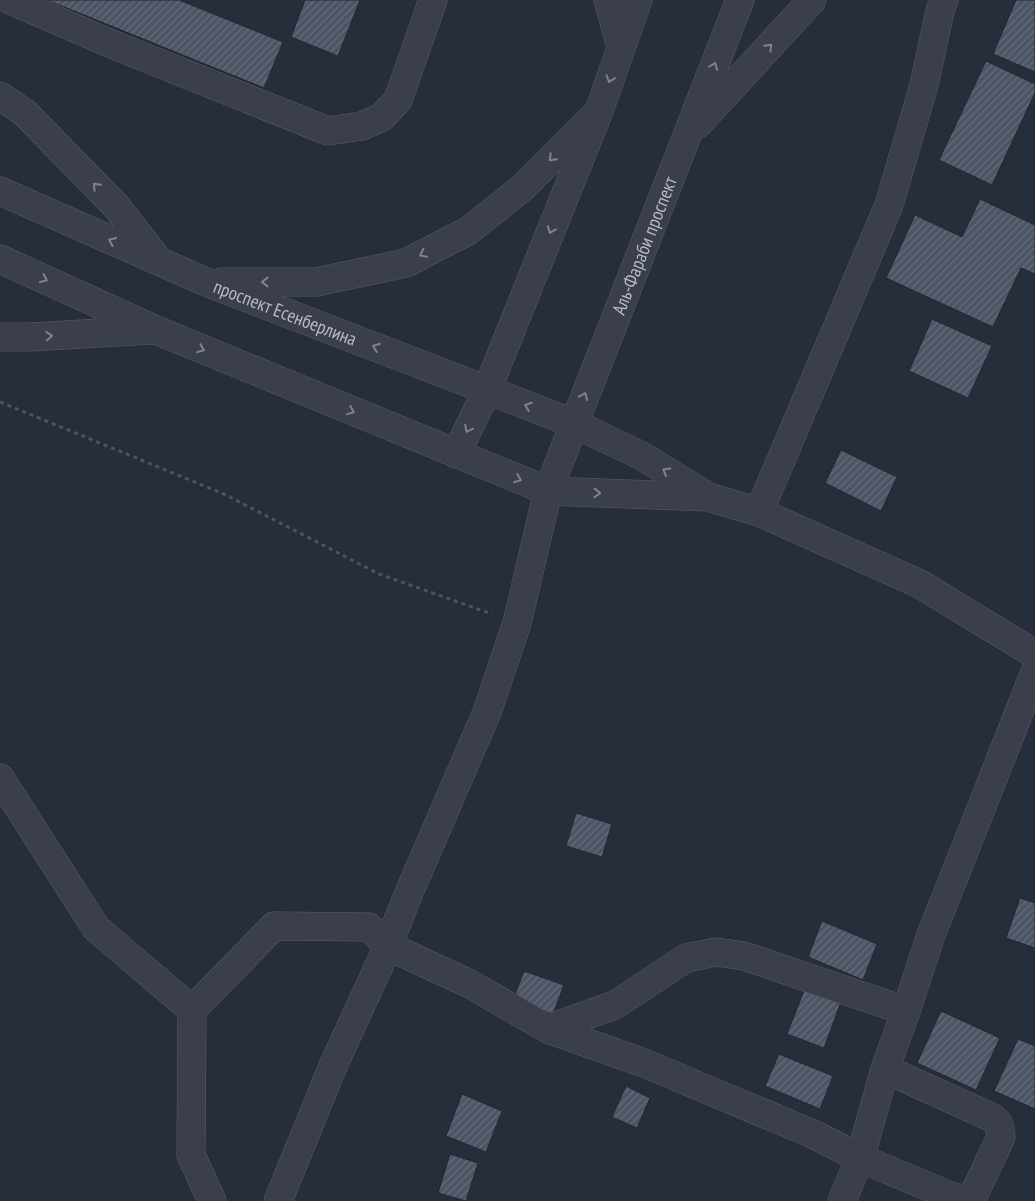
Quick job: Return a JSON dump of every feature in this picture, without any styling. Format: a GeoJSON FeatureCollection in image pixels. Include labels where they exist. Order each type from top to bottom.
{"type":"FeatureCollection","features":[{"type":"Feature","properties":{"kind":"street"},"geometry":{"type":"LineString","coordinates":[[10,0],[114,45],[328,131],[362,126],[382,117],[398,100],[433,0]]}},
{"type":"Feature","properties":{"kind":"street"},"geometry":{"type":"LineString","coordinates":[[608,0],[621,47]]}},
{"type":"Feature","properties":{"kind":"street"},"geometry":{"type":"LineString","coordinates":[[456,454],[487,390],[599,110],[638,0]]}},
{"type":"Feature","properties":{"kind":"street","name":"Аль-Фараби проспект"},"geometry":{"type":"LineString","coordinates":[[278,1201],[333,1066],[388,946],[487,712],[517,623],[548,491],[740,0]]}},
{"type":"Feature","properties":{"kind":"street"},"geometry":{"type":"LineString","coordinates":[[688,134],[812,0]]}},
{"type":"Feature","properties":{"kind":"street"},"geometry":{"type":"LineString","coordinates":[[759,512],[889,205],[924,85],[944,0]]}},
{"type":"Feature","properties":{"kind":"street"},"geometry":{"type":"LineString","coordinates":[[0,96],[25,113],[116,206],[161,263]]}},
{"type":"Feature","properties":{"kind":"street"},"geometry":{"type":"LineString","coordinates":[[206,282],[316,282],[406,263],[476,225],[521,189],[599,110]]}},
{"type":"Feature","properties":{"kind":"street","name":"проспект Есенберлина"},"geometry":{"type":"LineString","coordinates":[[0,191],[206,282],[574,423],[642,456],[708,497]]}},
{"type":"Feature","properties":{"kind":"street"},"geometry":{"type":"LineString","coordinates":[[0,258],[156,330],[548,491],[708,497],[759,512],[920,584],[1035,654]]}},
{"type":"Feature","properties":{"kind":"street"},"geometry":{"type":"LineString","coordinates":[[0,336],[30,337],[156,330]]}},
{"type":"Feature","properties":{"kind":"street"},"geometry":{"type":"LineString","coordinates":[[842,1201],[860,1158],[884,1069],[906,1011],[931,935],[1035,672]]}},
{"type":"Feature","properties":{"kind":"street"},"geometry":{"type":"LineString","coordinates":[[0,778],[96,928],[192,1010]]}},
{"type":"Feature","properties":{"kind":"street"},"geometry":{"type":"LineString","coordinates":[[212,1201],[191,1155],[192,1010],[274,926],[369,927],[388,946],[470,984],[548,1028],[644,1064],[813,1134],[860,1158],[954,1197],[965,1199],[974,1194],[1001,1137],[999,1124],[993,1118],[884,1069]]}},
{"type":"Feature","properties":{"kind":"street"},"geometry":{"type":"LineString","coordinates":[[548,1028],[615,1005],[686,958],[716,952],[744,956],[906,1011]]}},
{"type":"Feature","properties":{"kind":"path"},"geometry":{"type":"LineString","coordinates":[[0,402],[224,494],[379,574],[517,623]]}},
{"type":"Feature","properties":{"kind":"building"},"geometry":{"type":"Polygon","coordinates":[[[47,0],[179,0],[283,42],[264,88],[47,0]]]}},
{"type":"Feature","properties":{"kind":"building"},"geometry":{"type":"Polygon","coordinates":[[[305,0],[360,0],[338,56],[291,37],[305,0]]]}},
{"type":"Feature","properties":{"kind":"building"},"geometry":{"type":"Polygon","coordinates":[[[1016,0],[1035,0],[1035,72],[993,54],[1016,0]]]}},
{"type":"Feature","properties":{"kind":"building"},"geometry":{"type":"Polygon","coordinates":[[[986,61],[1035,84],[1035,93],[992,185],[939,160],[986,61]]]}},
{"type":"Feature","properties":{"kind":"building"},"geometry":{"type":"Polygon","coordinates":[[[980,199],[1035,225],[1035,274],[1021,268],[993,327],[886,278],[915,215],[962,237],[980,199]]]}},
{"type":"Feature","properties":{"kind":"building"},"geometry":{"type":"Polygon","coordinates":[[[932,319],[992,346],[968,398],[909,371],[932,319]]]}},
{"type":"Feature","properties":{"kind":"building"},"geometry":{"type":"Polygon","coordinates":[[[841,450],[897,477],[881,511],[825,483],[841,450]]]}},
{"type":"Feature","properties":{"kind":"building"},"geometry":{"type":"Polygon","coordinates":[[[576,813],[612,824],[602,857],[566,846],[576,813]]]}},
{"type":"Feature","properties":{"kind":"building"},"geometry":{"type":"Polygon","coordinates":[[[1020,898],[1035,903],[1035,948],[1006,938],[1020,898]]]}},
{"type":"Feature","properties":{"kind":"building"},"geometry":{"type":"Polygon","coordinates":[[[822,921],[877,944],[863,980],[808,957],[822,921]]]}},
{"type":"Feature","properties":{"kind":"building"},"geometry":{"type":"Polygon","coordinates":[[[524,971],[564,985],[553,1014],[513,1000],[524,971]]]}},
{"type":"Feature","properties":{"kind":"building"},"geometry":{"type":"Polygon","coordinates":[[[805,988],[841,1002],[824,1048],[787,1034],[805,988]]]}},
{"type":"Feature","properties":{"kind":"building"},"geometry":{"type":"Polygon","coordinates":[[[941,1011],[1000,1038],[976,1090],[917,1063],[941,1011]]]}},
{"type":"Feature","properties":{"kind":"building"},"geometry":{"type":"Polygon","coordinates":[[[1018,1039],[1035,1046],[1035,1109],[994,1091],[1018,1039]]]}},
{"type":"Feature","properties":{"kind":"building"},"geometry":{"type":"Polygon","coordinates":[[[779,1054],[833,1076],[820,1109],[765,1086],[779,1054]]]}},
{"type":"Feature","properties":{"kind":"building"},"geometry":{"type":"Polygon","coordinates":[[[626,1086],[650,1098],[637,1128],[612,1117],[626,1086]]]}},
{"type":"Feature","properties":{"kind":"building"},"geometry":{"type":"Polygon","coordinates":[[[462,1094],[502,1111],[486,1152],[446,1136],[462,1094]]]}},
{"type":"Feature","properties":{"kind":"building"},"geometry":{"type":"Polygon","coordinates":[[[450,1154],[478,1163],[466,1201],[438,1193],[450,1154]]]}}]}
